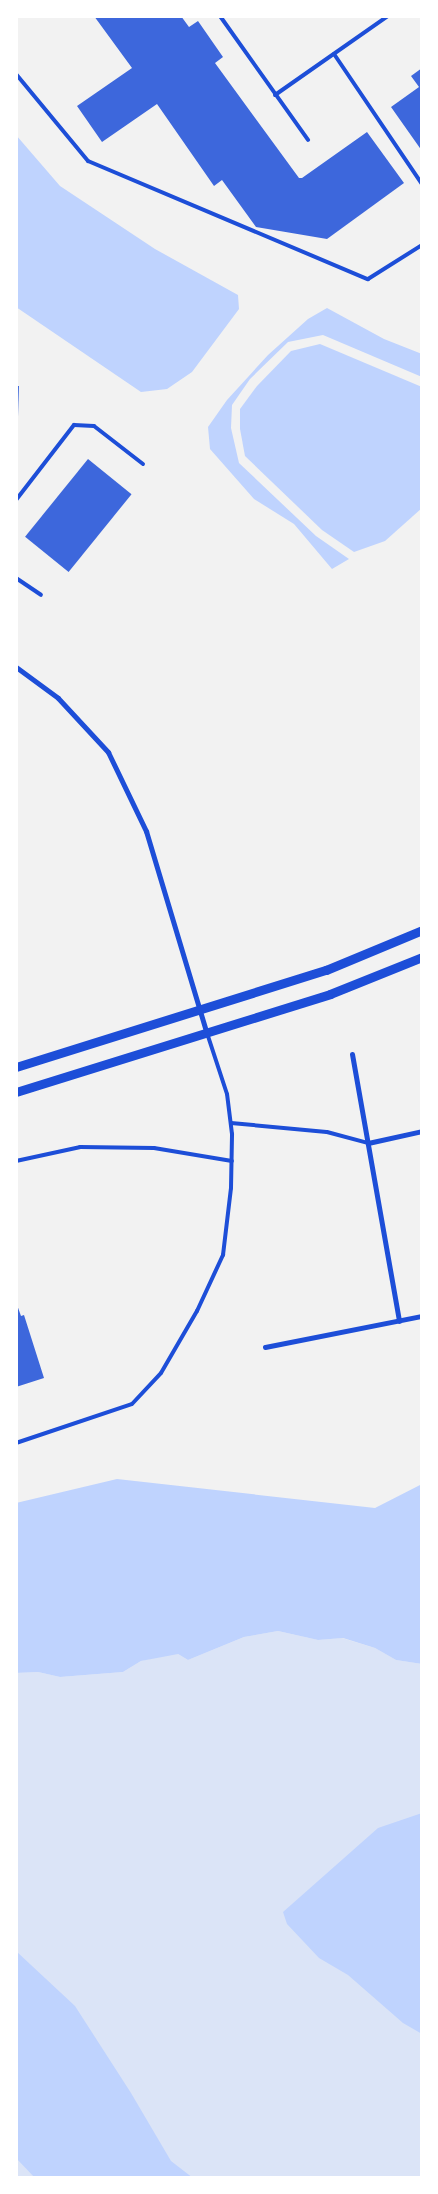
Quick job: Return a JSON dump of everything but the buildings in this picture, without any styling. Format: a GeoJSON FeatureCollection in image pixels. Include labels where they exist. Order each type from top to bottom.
{"type":"FeatureCollection","features":[{"type":"Feature","properties":{"kind":"street"},"geometry":{"type":"LineString","coordinates":[[16,667],[58,698],[108,752],[146,830],[206,1031]]}},
{"type":"Feature","properties":{"kind":"street"},"geometry":{"type":"LineString","coordinates":[[16,1067],[326,970],[422,930]]}},
{"type":"Feature","properties":{"kind":"street"},"geometry":{"type":"LineString","coordinates":[[16,1092],[206,1031],[330,994],[422,957]]}},
{"type":"Feature","properties":{"kind":"street"},"geometry":{"type":"LineString","coordinates":[[352,1054],[399,1321]]}},
{"type":"Feature","properties":{"kind":"street"},"geometry":{"type":"LineString","coordinates":[[368,1143],[422,1131]]}},
{"type":"Feature","properties":{"kind":"street"},"geometry":{"type":"LineString","coordinates":[[265,1347],[422,1316]]}},
{"type":"Feature","properties":{"kind":"lane"},"geometry":{"type":"LineString","coordinates":[[220,16],[308,140]]}},
{"type":"Feature","properties":{"kind":"lane"},"geometry":{"type":"LineString","coordinates":[[276,94],[388,16]]}},
{"type":"Feature","properties":{"kind":"lane"},"geometry":{"type":"LineString","coordinates":[[334,54],[422,184]]}},
{"type":"Feature","properties":{"kind":"lane"},"geometry":{"type":"LineString","coordinates":[[16,74],[88,161],[368,279],[422,245]]}},
{"type":"Feature","properties":{"kind":"lane"},"geometry":{"type":"LineString","coordinates":[[16,500],[74,425],[94,426],[142,464]]}},
{"type":"Feature","properties":{"kind":"lane"},"geometry":{"type":"LineString","coordinates":[[16,578],[40,595]]}},
{"type":"Feature","properties":{"kind":"lane"},"geometry":{"type":"LineString","coordinates":[[16,1443],[132,1404],[161,1373],[197,1311],[222,1255],[232,1162],[227,1094],[206,1031]]}},
{"type":"Feature","properties":{"kind":"lane"},"geometry":{"type":"LineString","coordinates":[[230,1123],[327,1132],[368,1143]]}},
{"type":"Feature","properties":{"kind":"lane"},"geometry":{"type":"LineString","coordinates":[[16,1161],[80,1147],[154,1148],[232,1162]]}},
{"type":"Feature","properties":{"kind":"shaded area"},"geometry":{"type":"Polygon","coordinates":[[[278,1631],[318,1640],[342,1638],[375,1648],[396,1660],[422,1664],[422,2178],[16,2178],[16,1673],[38,1672],[60,1677],[123,1672],[141,1661],[170,1654],[178,1654],[188,1660],[244,1637],[278,1631]]]}},
{"type":"Feature","properties":{"kind":"water"},"geometry":{"type":"Polygon","coordinates":[[[16,135],[60,186],[155,249],[238,295],[239,309],[192,372],[167,389],[141,392],[16,307],[16,135]]]}},
{"type":"Feature","properties":{"kind":"water"},"geometry":{"type":"Polygon","coordinates":[[[327,308],[384,339],[422,354],[422,377],[323,335],[288,342],[250,379],[232,405],[231,428],[239,463],[316,536],[349,559],[332,569],[294,524],[254,499],[210,449],[208,427],[227,400],[268,355],[308,319],[327,308]]]}},
{"type":"Feature","properties":{"kind":"water"},"geometry":{"type":"Polygon","coordinates":[[[320,344],[422,387],[422,508],[385,541],[354,552],[322,530],[245,456],[240,429],[240,409],[257,386],[291,351],[320,344]]]}},
{"type":"Feature","properties":{"kind":"water"},"geometry":{"type":"Polygon","coordinates":[[[117,1479],[375,1508],[422,1484],[422,1664],[396,1660],[375,1648],[343,1638],[318,1640],[278,1631],[244,1637],[188,1660],[178,1654],[141,1661],[123,1672],[60,1677],[38,1672],[16,1673],[16,1503],[117,1479]]]}},
{"type":"Feature","properties":{"kind":"water"},"geometry":{"type":"Polygon","coordinates":[[[422,1813],[422,2034],[403,2023],[348,1975],[319,1958],[287,1924],[283,1912],[378,1828],[422,1813]]]}},
{"type":"Feature","properties":{"kind":"water"},"geometry":{"type":"Polygon","coordinates":[[[16,1951],[75,2006],[131,2093],[171,2161],[193,2178],[35,2178],[16,2158],[16,1951]]]}}]}
